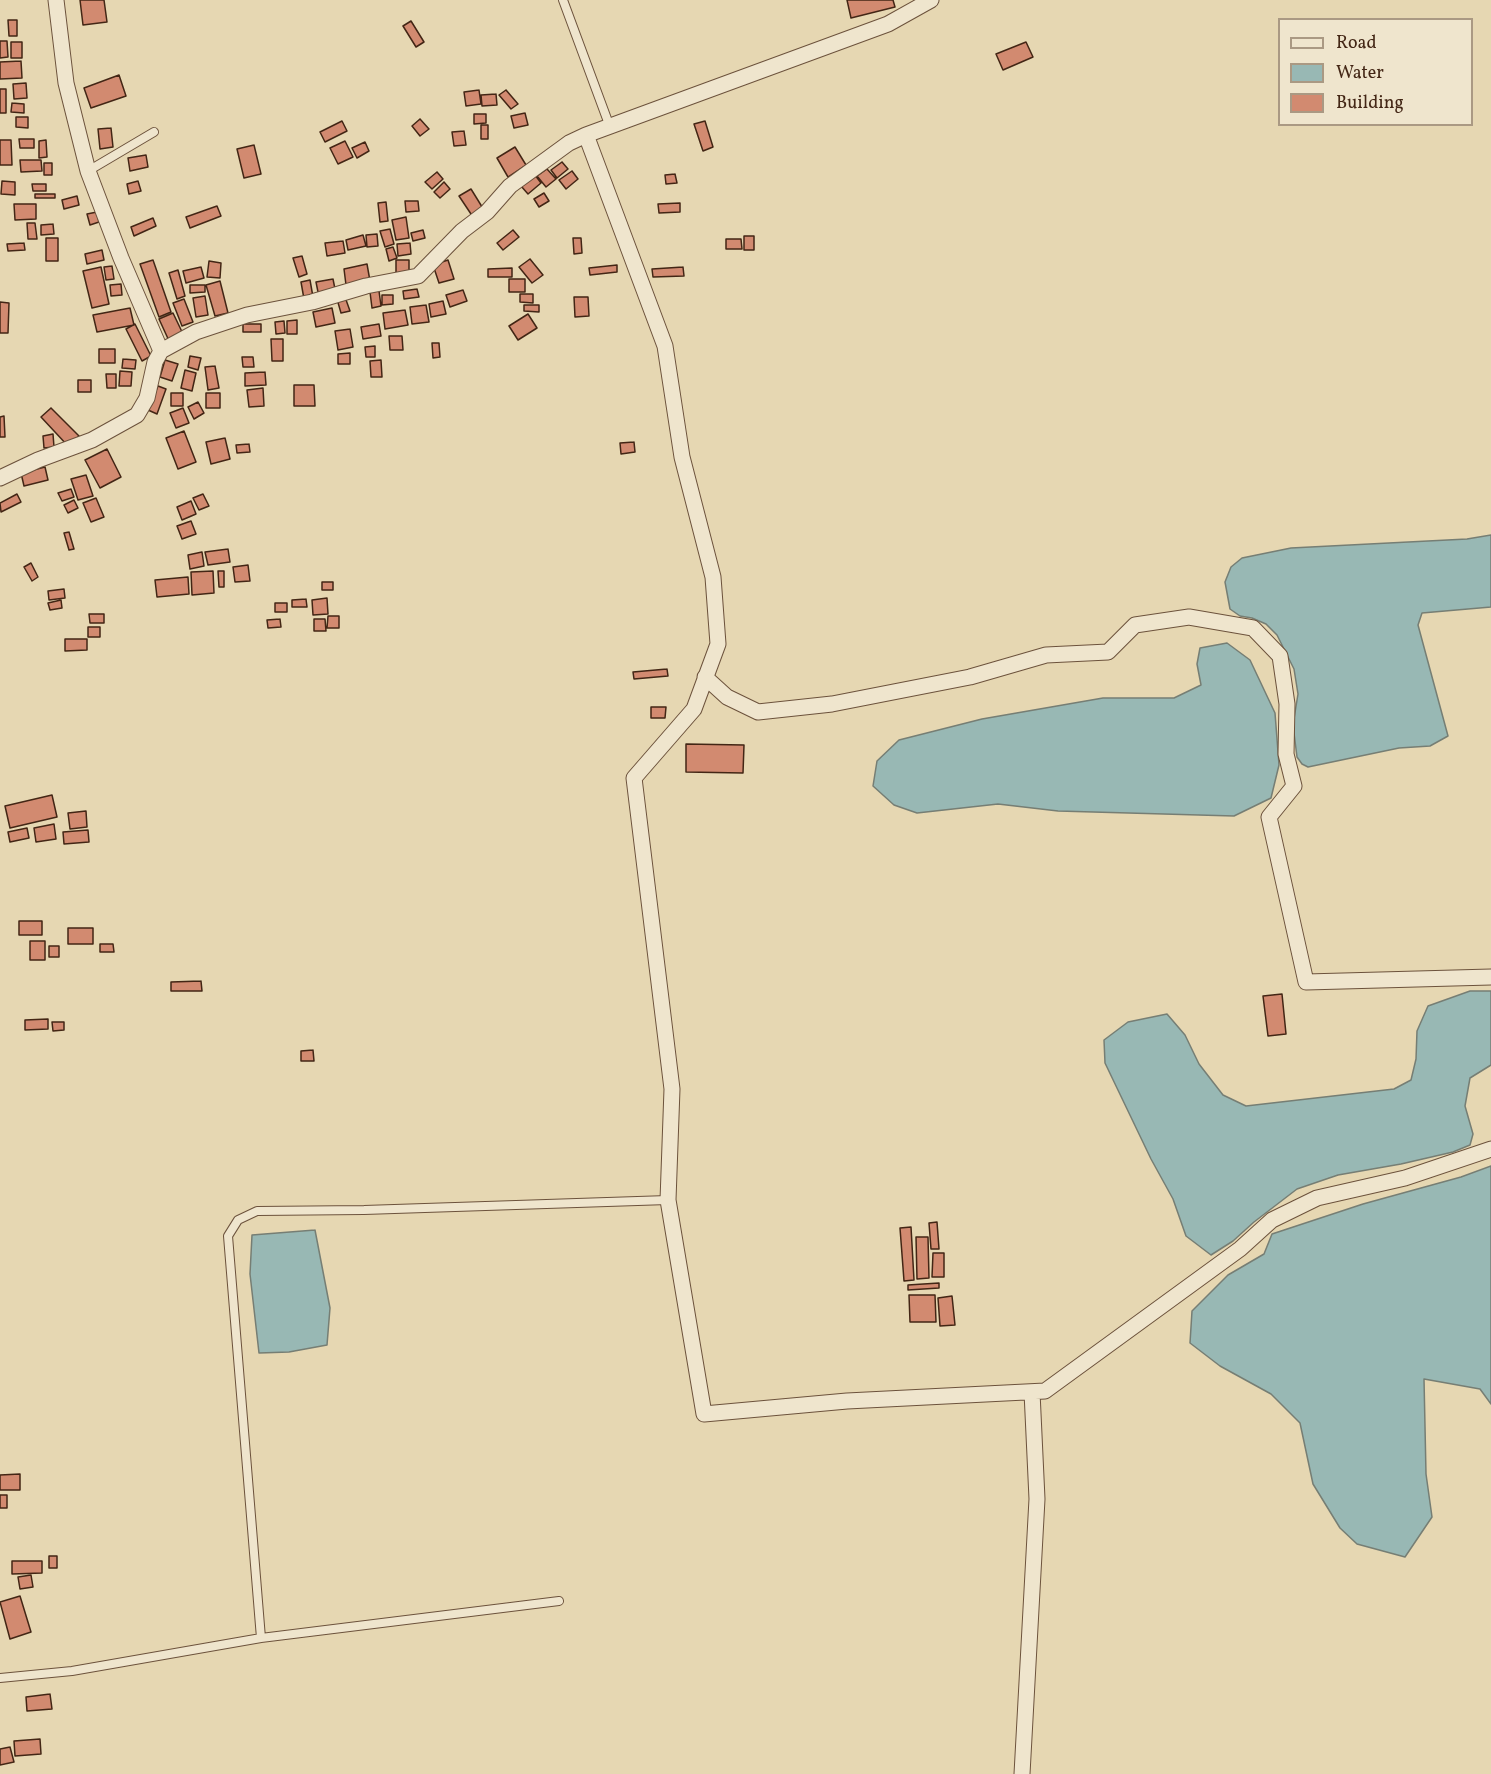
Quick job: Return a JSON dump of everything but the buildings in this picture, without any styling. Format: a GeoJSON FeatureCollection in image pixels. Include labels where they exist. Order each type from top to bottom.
{"type":"FeatureCollection","features":[{"type":"Feature","properties":{"kind":"street"},"geometry":{"type":"LineString","coordinates":[[56,0],[66,84],[88,171],[121,258],[161,351]]}},
{"type":"Feature","properties":{"kind":"street"},"geometry":{"type":"LineString","coordinates":[[0,478],[38,460],[92,440],[136,415],[147,398],[155,362],[161,351],[196,332],[247,315],[312,302],[366,286],[418,276],[462,231],[487,212],[510,186],[569,142],[888,24],[931,0]]}},
{"type":"Feature","properties":{"kind":"street"},"geometry":{"type":"LineString","coordinates":[[586,135],[665,346],[682,457],[713,577],[718,644],[694,708],[634,778],[672,1089],[668,1200],[704,1414],[847,1401],[1045,1391],[1240,1249],[1272,1220],[1317,1198],[1405,1178],[1491,1149]]}},
{"type":"Feature","properties":{"kind":"street"},"geometry":{"type":"LineString","coordinates":[[705,677],[727,697],[758,712],[832,704],[970,678],[1046,656],[1108,652],[1135,625],[1188,617],[1253,628],[1280,656],[1287,704],[1286,754],[1294,786],[1269,817],[1306,981],[1491,977]]}},
{"type":"Feature","properties":{"kind":"street"},"geometry":{"type":"LineString","coordinates":[[1022,1774],[1037,1498],[1032,1392]]}},
{"type":"Feature","properties":{"kind":"lane"},"geometry":{"type":"LineString","coordinates":[[563,0],[610,127]]}},
{"type":"Feature","properties":{"kind":"lane"},"geometry":{"type":"LineString","coordinates":[[88,171],[154,132]]}},
{"type":"Feature","properties":{"kind":"lane"},"geometry":{"type":"LineString","coordinates":[[261,1638],[228,1236],[238,1220],[257,1211],[376,1210],[668,1200]]}},
{"type":"Feature","properties":{"kind":"lane"},"geometry":{"type":"LineString","coordinates":[[0,1678],[72,1671],[261,1638],[559,1601]]}},
{"type":"Feature","properties":{"kind":"water"},"geometry":{"type":"Polygon","coordinates":[[[1491,535],[1491,607],[1422,613],[1418,625],[1448,736],[1430,746],[1399,748],[1308,767],[1302,764],[1297,757],[1293,725],[1298,694],[1294,669],[1277,635],[1266,624],[1240,616],[1230,609],[1225,582],[1231,567],[1242,558],[1291,548],[1467,539],[1491,535]]]}},
{"type":"Feature","properties":{"kind":"water"},"geometry":{"type":"Polygon","coordinates":[[[1227,643],[1250,660],[1275,713],[1279,765],[1271,798],[1234,816],[1058,811],[998,804],[917,813],[894,805],[873,786],[877,761],[899,740],[982,719],[1103,698],[1174,698],[1201,685],[1197,664],[1200,648],[1227,643]]]}},
{"type":"Feature","properties":{"kind":"water"},"geometry":{"type":"Polygon","coordinates":[[[1470,991],[1491,991],[1491,1065],[1470,1078],[1465,1106],[1473,1134],[1470,1145],[1453,1152],[1401,1164],[1338,1175],[1297,1189],[1233,1241],[1211,1255],[1186,1236],[1173,1199],[1105,1063],[1104,1040],[1128,1022],[1167,1014],[1185,1035],[1199,1064],[1223,1095],[1246,1106],[1394,1089],[1411,1080],[1416,1059],[1417,1031],[1428,1006],[1470,991]]]}},
{"type":"Feature","properties":{"kind":"water"},"geometry":{"type":"Polygon","coordinates":[[[1491,1166],[1491,1404],[1480,1389],[1424,1379],[1426,1474],[1432,1517],[1405,1557],[1357,1544],[1340,1528],[1313,1484],[1300,1423],[1271,1394],[1220,1366],[1190,1343],[1192,1311],[1228,1275],[1264,1254],[1272,1234],[1491,1166]]]}},
{"type":"Feature","properties":{"kind":"water"},"geometry":{"type":"Polygon","coordinates":[[[315,1230],[330,1308],[327,1345],[289,1352],[259,1353],[250,1274],[252,1235],[315,1230]]]}}]}
